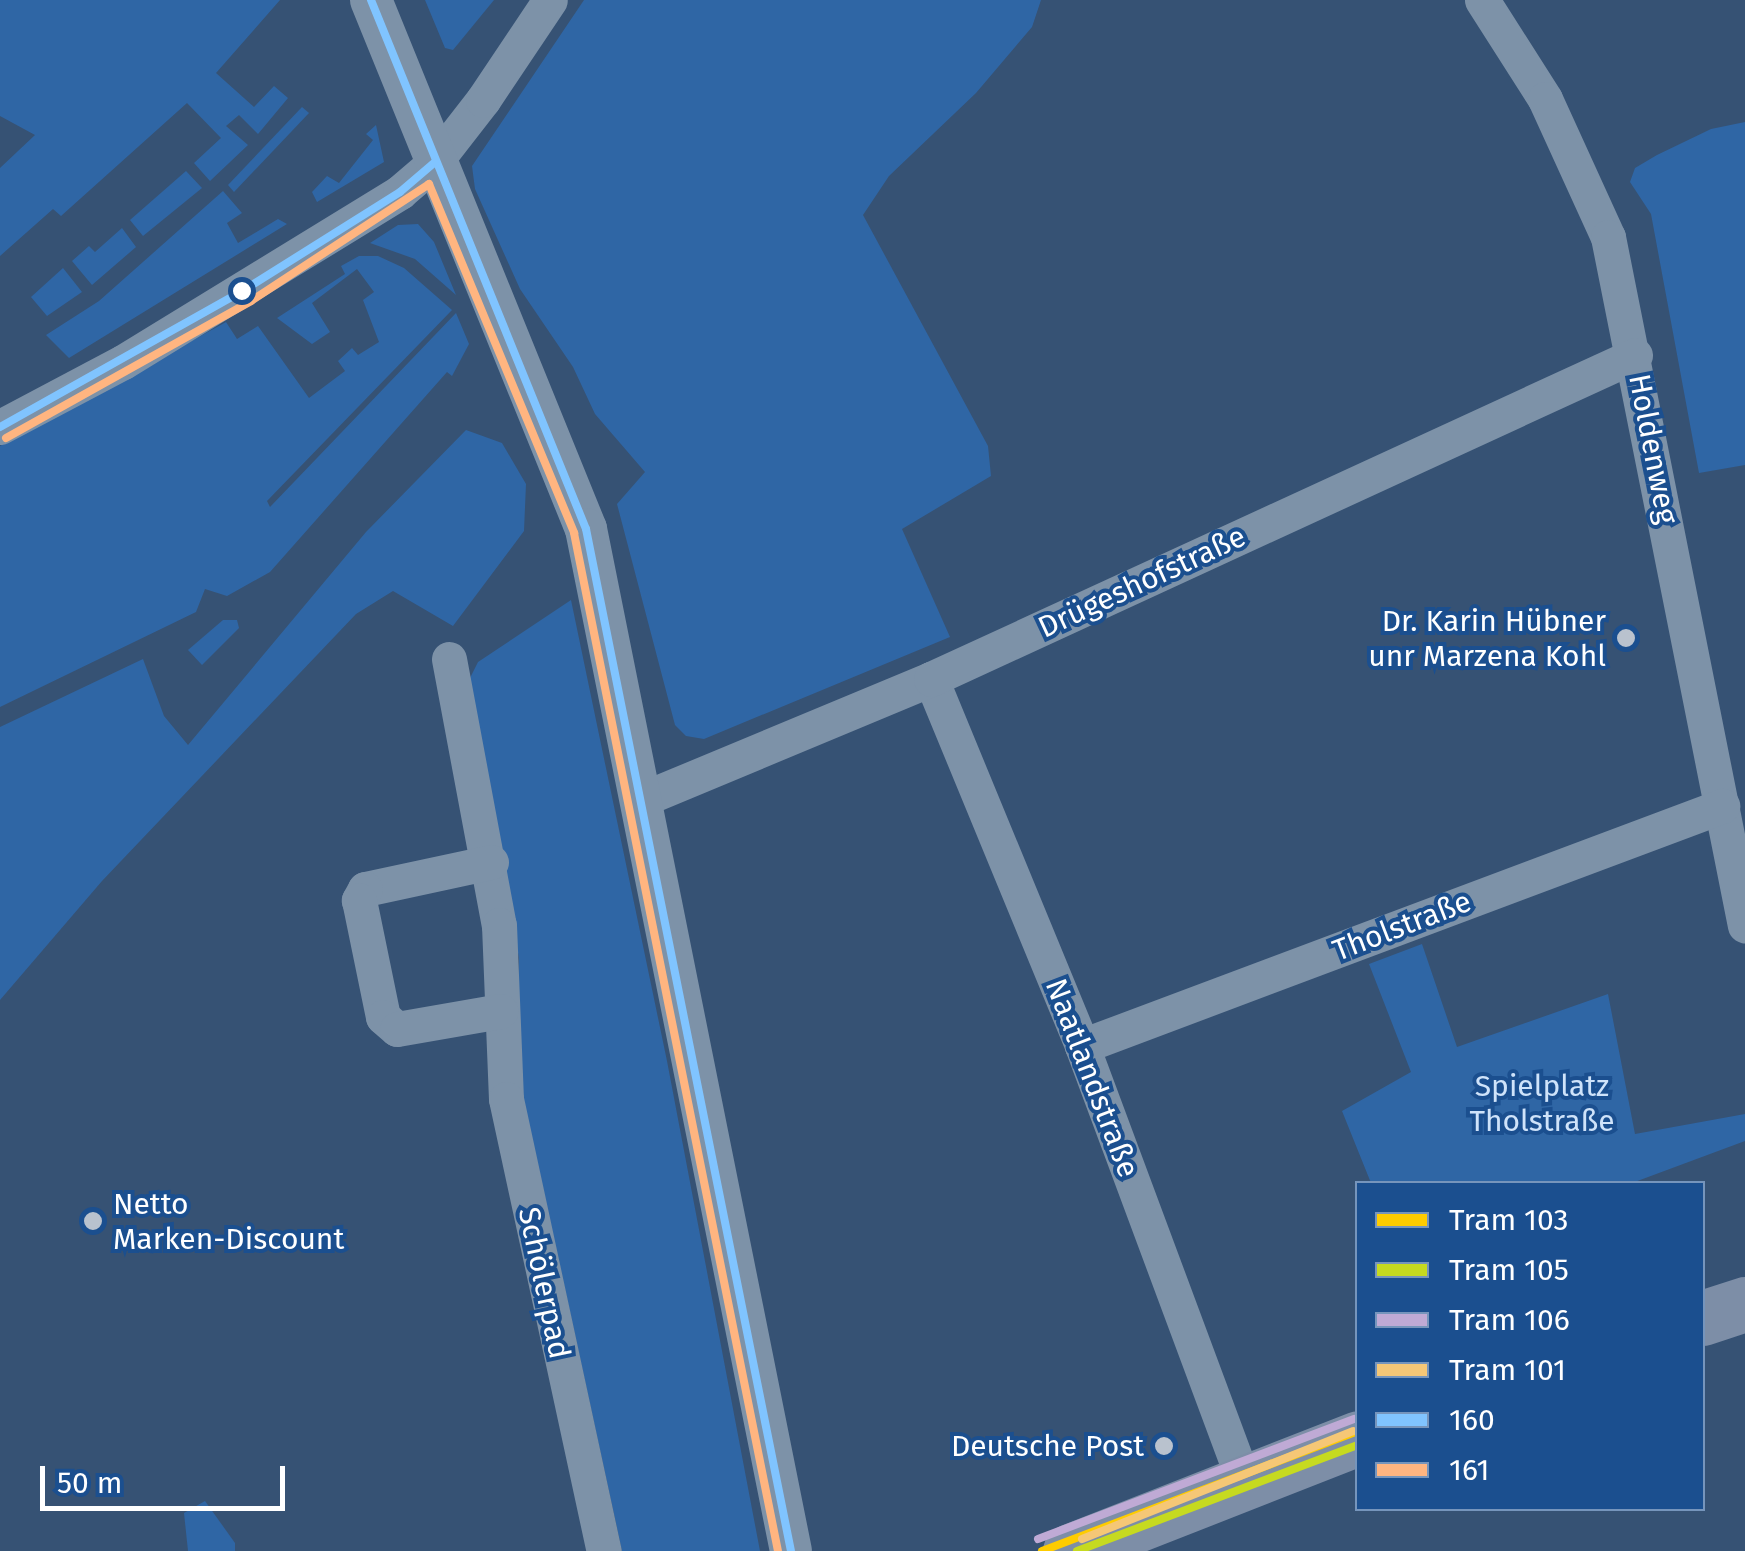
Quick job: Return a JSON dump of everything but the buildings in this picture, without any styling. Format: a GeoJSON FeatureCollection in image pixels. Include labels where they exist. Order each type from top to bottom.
{"type":"FeatureCollection","features":[{"type":"Feature","properties":{"kind":"main road"},"geometry":{"type":"LineString","coordinates":[[1705,1317],[1745,1304]]}},
{"type":"Feature","properties":{"kind":"main road"},"geometry":{"type":"LineString","coordinates":[[1070,1551],[1355,1439]]}},
{"type":"Feature","properties":{"kind":"street"},"geometry":{"type":"LineString","coordinates":[[371,0],[434,162],[574,488],[645,798],[791,1551]]}},
{"type":"Feature","properties":{"kind":"street"},"geometry":{"type":"LineString","coordinates":[[0,427],[244,290],[400,192],[434,162],[550,0]]}},
{"type":"Feature","properties":{"kind":"street","name":"Holdenweg"},"geometry":{"type":"LineString","coordinates":[[1482,0],[1545,99],[1608,238],[1635,355],[1745,926]]}},
{"type":"Feature","properties":{"kind":"street","name":"Drügeshofstraße"},"geometry":{"type":"LineString","coordinates":[[645,798],[931,679],[1635,355]]}},
{"type":"Feature","properties":{"kind":"street","name":"Schölerpad"},"geometry":{"type":"LineString","coordinates":[[449,659],[491,862],[506,1099],[604,1551]]}},
{"type":"Feature","properties":{"kind":"street","name":"Naatlandstraße"},"geometry":{"type":"LineString","coordinates":[[931,679],[1082,1046],[1244,1481]]}},
{"type":"Feature","properties":{"kind":"street","name":"Tholstraße"},"geometry":{"type":"LineString","coordinates":[[1082,1046],[1722,806]]}},
{"type":"Feature","properties":{"kind":"street"},"geometry":{"type":"LineString","coordinates":[[491,862],[365,889],[359,900],[383,1017],[397,1029],[500,1011]]}},
{"type":"Feature","properties":{"kind":"green space"},"geometry":{"type":"Polygon","coordinates":[[[0,0],[280,0],[216,73],[254,107],[274,86],[288,98],[258,134],[239,115],[226,126],[248,145],[210,181],[194,163],[221,138],[187,103],[61,216],[53,209],[0,256],[0,168],[35,135],[0,116],[0,0]]]}},
{"type":"Feature","properties":{"kind":"green space"},"geometry":{"type":"Polygon","coordinates":[[[425,0],[494,0],[453,50],[445,48],[425,0]]]}},
{"type":"Feature","properties":{"kind":"green space"},"geometry":{"type":"Polygon","coordinates":[[[584,0],[1041,0],[1032,27],[976,93],[889,176],[863,215],[988,446],[991,476],[902,529],[950,637],[704,739],[686,736],[675,725],[617,504],[645,472],[595,414],[573,367],[520,289],[475,189],[472,166],[584,0]]]}},
{"type":"Feature","properties":{"kind":"green space"},"geometry":{"type":"Polygon","coordinates":[[[302,107],[309,113],[234,192],[228,185],[302,107]]]}},
{"type":"Feature","properties":{"kind":"green space"},"geometry":{"type":"Polygon","coordinates":[[[1745,122],[1745,465],[1699,473],[1651,214],[1630,182],[1635,168],[1657,155],[1711,129],[1745,122]]]}},
{"type":"Feature","properties":{"kind":"green space"},"geometry":{"type":"Polygon","coordinates":[[[376,125],[384,162],[317,202],[312,192],[327,176],[339,183],[373,140],[366,134],[376,125]]]}},
{"type":"Feature","properties":{"kind":"green space"},"geometry":{"type":"Polygon","coordinates":[[[186,171],[202,188],[143,236],[130,220],[186,171]]]}},
{"type":"Feature","properties":{"kind":"green space"},"geometry":{"type":"Polygon","coordinates":[[[223,191],[242,213],[227,223],[238,243],[278,219],[287,224],[69,358],[46,335],[99,301],[223,191]]]}},
{"type":"Feature","properties":{"kind":"green space"},"geometry":{"type":"Polygon","coordinates":[[[418,224],[434,242],[456,295],[415,259],[370,243],[398,225],[418,224]]]}},
{"type":"Feature","properties":{"kind":"green space"},"geometry":{"type":"Polygon","coordinates":[[[122,228],[136,247],[92,285],[72,261],[89,246],[95,252],[122,228]]]}},
{"type":"Feature","properties":{"kind":"green space"},"geometry":{"type":"Polygon","coordinates":[[[359,256],[378,256],[404,268],[452,310],[267,501],[270,507],[456,313],[469,344],[452,376],[447,372],[270,572],[227,596],[205,589],[196,612],[0,707],[0,446],[226,322],[237,339],[258,326],[309,398],[345,371],[338,361],[352,348],[358,355],[379,342],[363,300],[374,292],[357,269],[312,303],[330,332],[312,344],[277,318],[345,274],[341,266],[359,256]]]}},
{"type":"Feature","properties":{"kind":"green space"},"geometry":{"type":"Polygon","coordinates":[[[63,268],[82,292],[47,316],[31,297],[63,268]]]}},
{"type":"Feature","properties":{"kind":"green space"},"geometry":{"type":"Polygon","coordinates":[[[466,430],[502,443],[526,484],[524,531],[453,626],[393,591],[356,614],[102,881],[0,1000],[0,727],[143,659],[164,716],[188,745],[366,532],[466,430]]]}},
{"type":"Feature","properties":{"kind":"green space"},"geometry":{"type":"Polygon","coordinates":[[[571,600],[667,1061],[760,1551],[622,1551],[517,1069],[519,958],[469,680],[478,662],[571,600]]]}},
{"type":"Feature","properties":{"kind":"green space"},"geometry":{"type":"Polygon","coordinates":[[[223,620],[237,620],[239,628],[202,665],[188,650],[223,620]]]}},
{"type":"Feature","properties":{"kind":"green space","name":"Spielplatz Tholstraße"},"geometry":{"type":"Polygon","coordinates":[[[1422,944],[1457,1047],[1608,994],[1635,1134],[1745,1114],[1745,1141],[1637,1181],[1370,1181],[1342,1111],[1411,1072],[1369,964],[1422,944]]]}},
{"type":"Feature","properties":{"kind":"green space"},"geometry":{"type":"Polygon","coordinates":[[[205,1501],[235,1543],[235,1551],[188,1551],[184,1513],[205,1501]]]}},
{"type":"Feature","properties":{"kind":"tram line","name":"106"},"geometry":{"type":"LineString","coordinates":[[1038,1539],[1354,1419]]}},
{"type":"Feature","properties":{"kind":"tram line","name":"101"},"geometry":{"type":"LineString","coordinates":[[1082,1539],[1353,1431]]}},
{"type":"Feature","properties":{"kind":"tram line","name":"103"},"geometry":{"type":"LineString","coordinates":[[1042,1551],[1355,1432]]}},
{"type":"Feature","properties":{"kind":"tram line","name":"105"},"geometry":{"type":"LineString","coordinates":[[1077,1551],[1355,1446]]}},
{"type":"Feature","properties":{"kind":"transit line","name":"160"},"geometry":{"type":"LineString","coordinates":[[371,0],[586,529],[791,1551]]}},
{"type":"Feature","properties":{"kind":"transit line","name":"160"},"geometry":{"type":"LineString","coordinates":[[0,427],[244,290],[400,192],[434,163]]}},
{"type":"Feature","properties":{"kind":"transit line","name":"161"},"geometry":{"type":"LineString","coordinates":[[6,438],[251,301],[429,184],[574,533],[778,1551]]}},
{"type":"Feature","properties":{"kind":"place","name":"Dr. Karin Hübner unr Marzena Kohl"},"geometry":{"type":"Point","coordinates":[1626,638]}},
{"type":"Feature","properties":{"kind":"place","name":"Netto Marken-Discount"},"geometry":{"type":"Point","coordinates":[93,1221]}},
{"type":"Feature","properties":{"kind":"place","name":"Deutsche Post"},"geometry":{"type":"Point","coordinates":[1164,1446]}}]}
